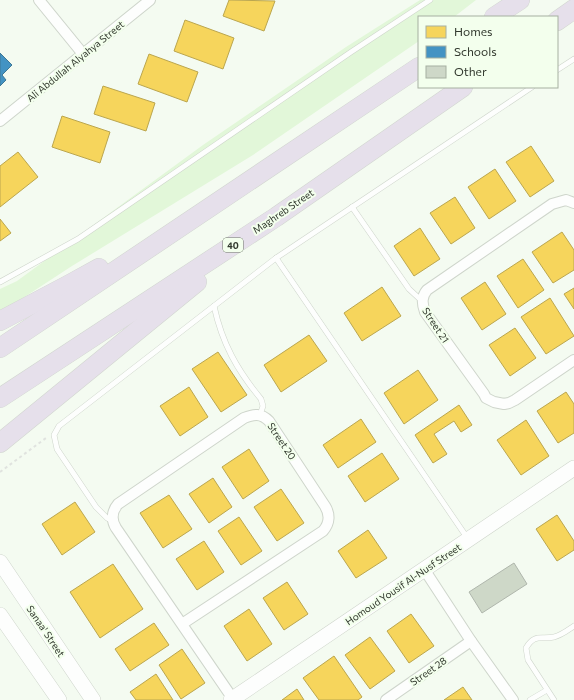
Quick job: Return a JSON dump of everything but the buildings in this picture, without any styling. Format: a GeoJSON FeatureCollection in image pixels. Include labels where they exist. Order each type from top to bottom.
{"type":"FeatureCollection","features":[{"type":"Feature","properties":{"kind":"highway"},"geometry":{"type":"LineString","coordinates":[[495,16],[519,0]]}},
{"type":"Feature","properties":{"kind":"highway"},"geometry":{"type":"LineString","coordinates":[[558,20],[574,9]]}},
{"type":"Feature","properties":{"kind":"highway"},"geometry":{"type":"LineString","coordinates":[[558,24],[574,15]]}},
{"type":"Feature","properties":{"kind":"highway"},"geometry":{"type":"LineString","coordinates":[[0,348],[418,68]]}},
{"type":"Feature","properties":{"kind":"highway","name":"Maghreb Street"},"geometry":{"type":"LineString","coordinates":[[0,398],[276,217],[462,88]]}},
{"type":"Feature","properties":{"kind":"highway"},"geometry":{"type":"LineString","coordinates":[[0,321],[70,284],[253,179]]}},
{"type":"Feature","properties":{"kind":"highway"},"geometry":{"type":"LineString","coordinates":[[0,443],[276,217]]}},
{"type":"Feature","properties":{"kind":"street"},"geometry":{"type":"LineString","coordinates":[[39,0],[83,54]]}},
{"type":"Feature","properties":{"kind":"street","name":"Ali Abdullah Alyahya Street"},"geometry":{"type":"LineString","coordinates":[[0,121],[150,0]]}},
{"type":"Feature","properties":{"kind":"street","name":"Street 21"},"geometry":{"type":"LineString","coordinates":[[574,202],[566,200],[552,204],[427,290],[423,295],[422,301],[425,312],[486,398],[494,402],[504,404],[515,400],[574,360]]}},
{"type":"Feature","properties":{"kind":"street","name":"Street 20"},"geometry":{"type":"LineString","coordinates":[[113,522],[114,511],[118,504],[244,418],[253,415],[260,415],[269,421],[325,506],[328,515],[327,527],[182,624]]}},
{"type":"Feature","properties":{"kind":"street","name":"Homoud Yousif Al-Nusf Street"},"geometry":{"type":"LineString","coordinates":[[232,699],[574,468]]}},
{"type":"Feature","properties":{"kind":"street"},"geometry":{"type":"LineString","coordinates":[[113,522],[232,699]]}},
{"type":"Feature","properties":{"kind":"street","name":"Sanaa' Street"},"geometry":{"type":"LineString","coordinates":[[0,562],[93,700]]}},
{"type":"Feature","properties":{"kind":"street"},"geometry":{"type":"LineString","coordinates":[[424,569],[471,641],[514,700]]}},
{"type":"Feature","properties":{"kind":"street"},"geometry":{"type":"LineString","coordinates":[[0,615],[59,700]]}},
{"type":"Feature","properties":{"kind":"street","name":"Street 28"},"geometry":{"type":"LineString","coordinates":[[386,700],[471,641]]}},
{"type":"Feature","properties":{"kind":"lane"},"geometry":{"type":"LineString","coordinates":[[0,282],[78,239],[351,52],[430,0]]}},
{"type":"Feature","properties":{"kind":"lane"},"geometry":{"type":"LineString","coordinates":[[558,69],[574,59]]}},
{"type":"Feature","properties":{"kind":"lane"},"geometry":{"type":"LineString","coordinates":[[113,522],[96,507],[57,449],[54,439],[55,432],[59,426],[276,258],[530,88]]}},
{"type":"Feature","properties":{"kind":"lane"},"geometry":{"type":"LineString","coordinates":[[352,207],[409,289],[422,301]]}},
{"type":"Feature","properties":{"kind":"lane"},"geometry":{"type":"LineString","coordinates":[[276,258],[468,539]]}},
{"type":"Feature","properties":{"kind":"lane"},"geometry":{"type":"LineString","coordinates":[[214,306],[216,318],[231,358],[261,400],[263,406],[260,415]]}},
{"type":"Feature","properties":{"kind":"lane"},"geometry":{"type":"LineString","coordinates":[[554,700],[528,660],[526,648],[538,637],[556,636],[574,626]]}},
{"type":"Feature","properties":{"kind":"lane"},"geometry":{"type":"LineString","coordinates":[[530,700],[547,690]]}},
{"type":"Feature","properties":{"kind":"path"},"geometry":{"type":"LineString","coordinates":[[0,472],[55,432]]}},
{"type":"Feature","properties":{"kind":"green space"},"geometry":{"type":"Polygon","coordinates":[[[420,0],[476,0],[455,16],[418,16],[418,42],[253,155],[72,266],[0,313],[0,289],[17,281],[203,145],[346,47],[420,0]]]}}]}
